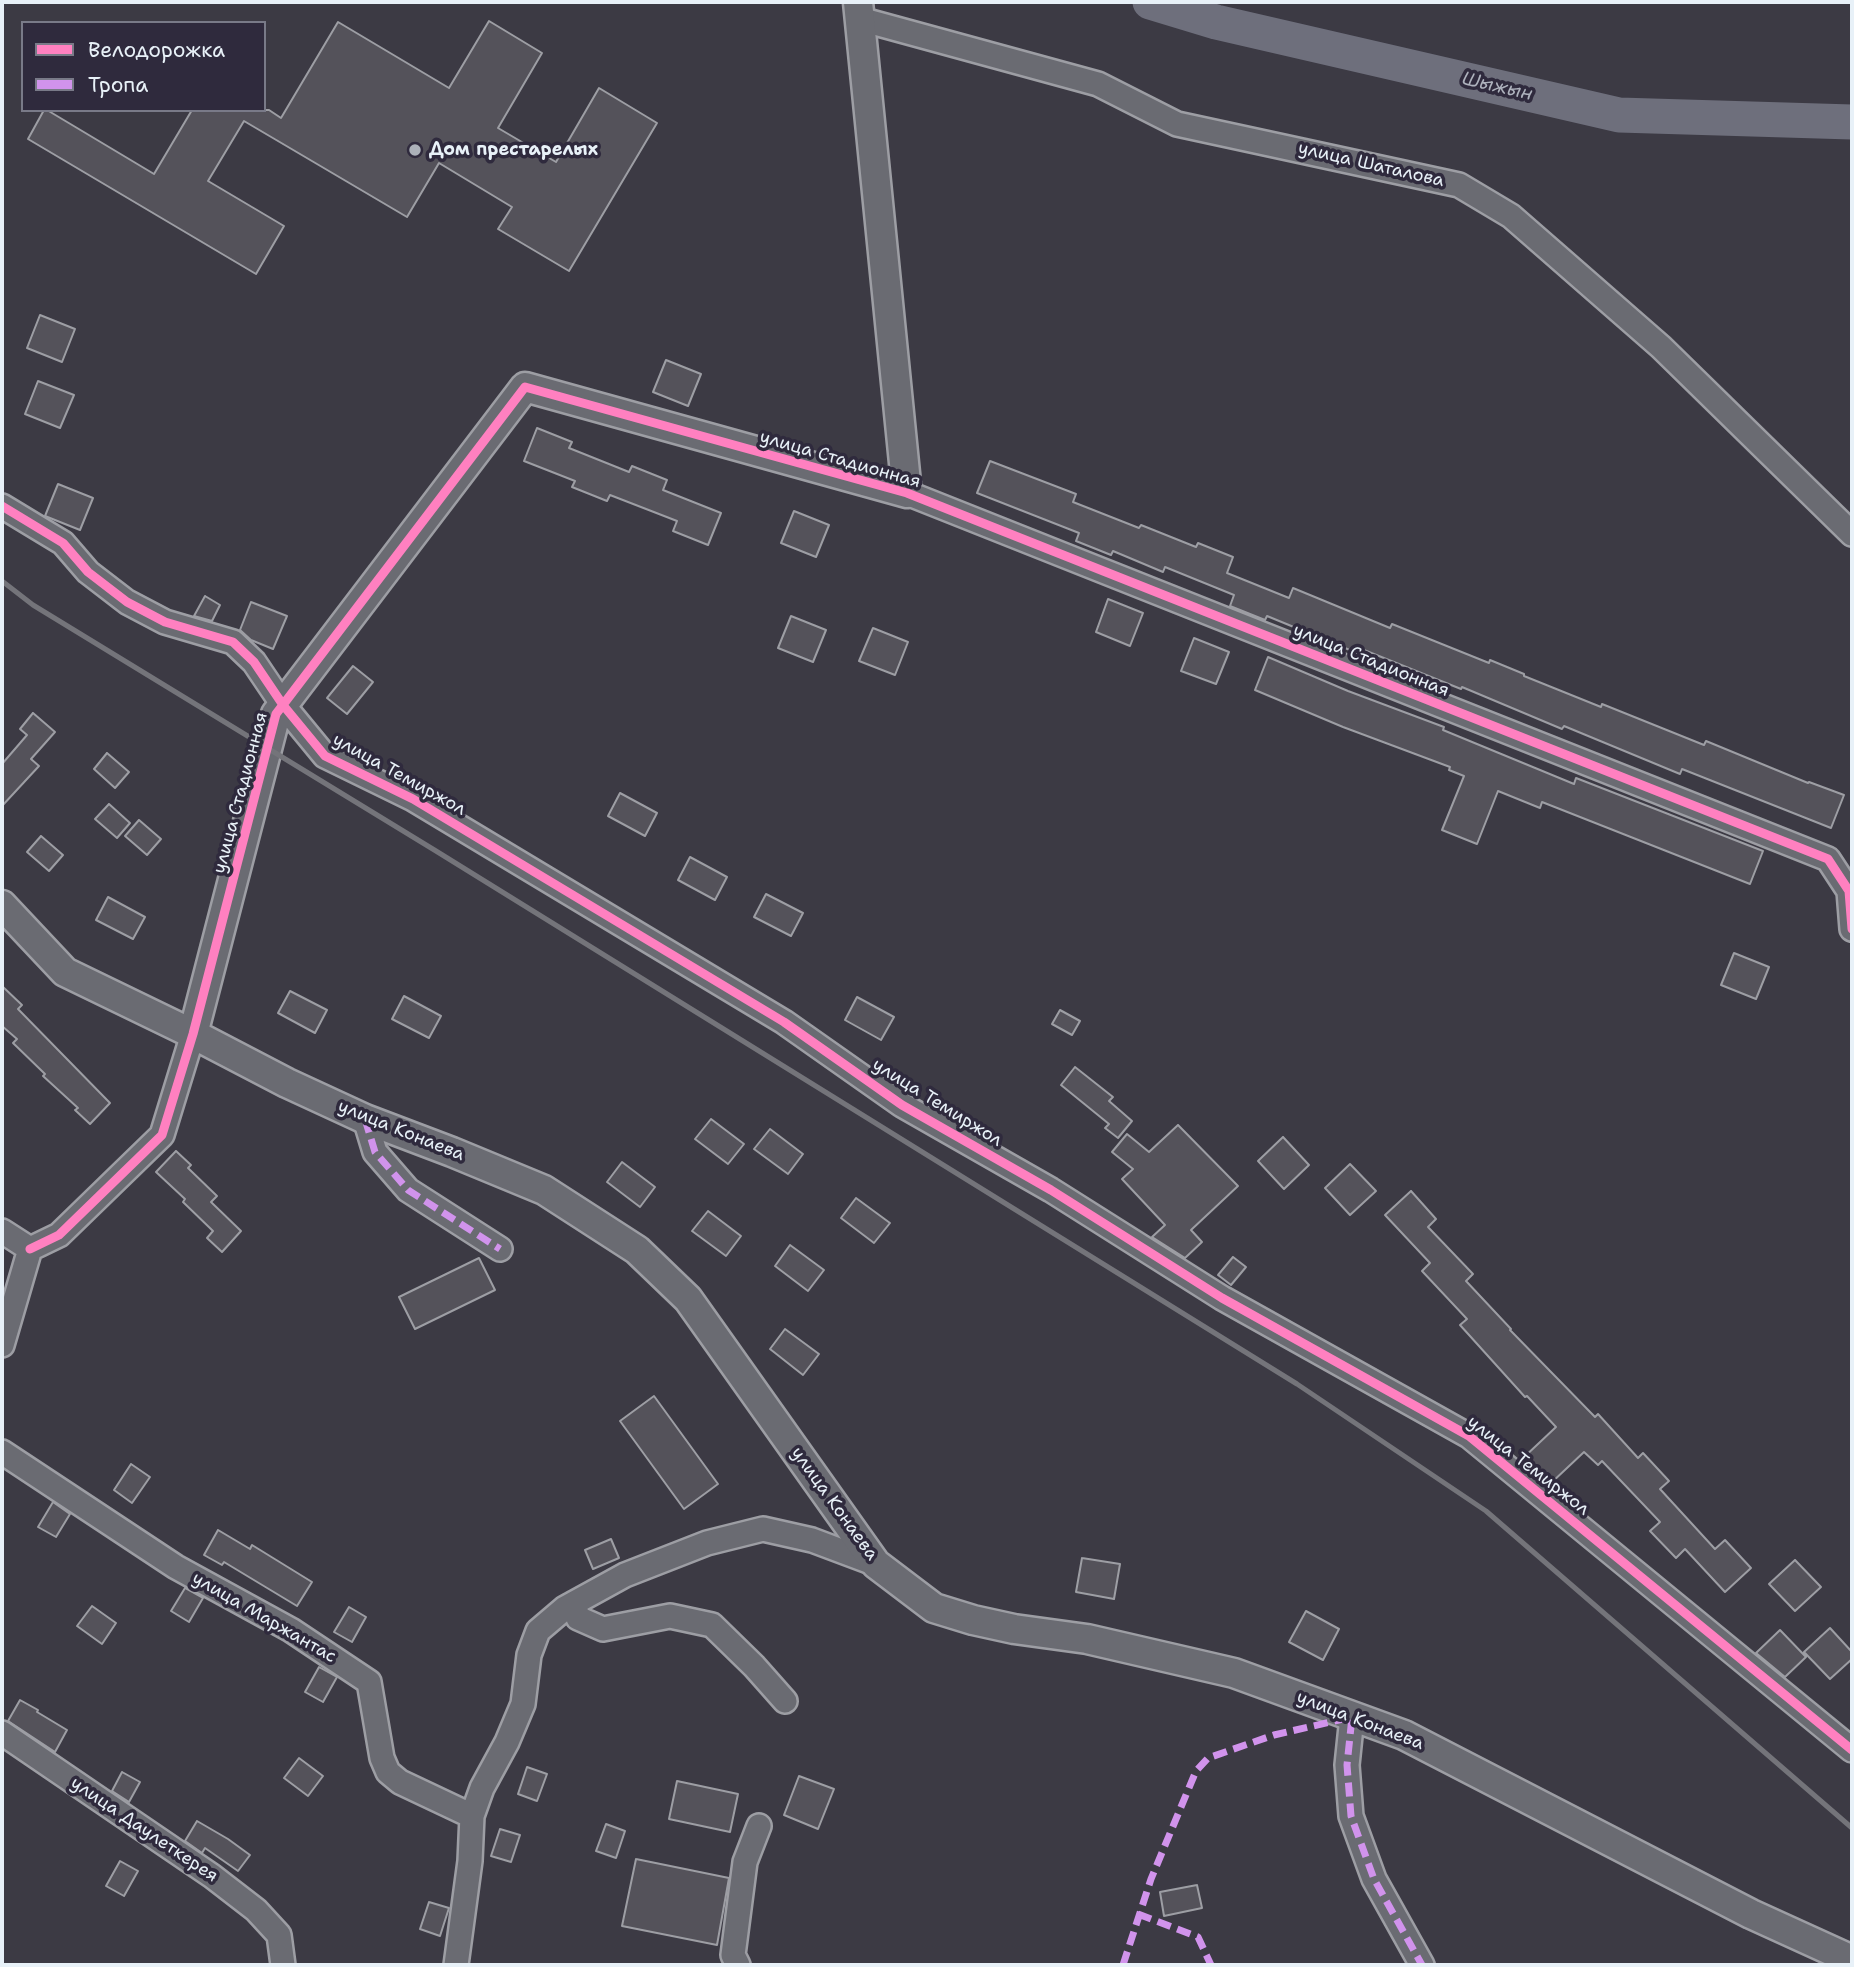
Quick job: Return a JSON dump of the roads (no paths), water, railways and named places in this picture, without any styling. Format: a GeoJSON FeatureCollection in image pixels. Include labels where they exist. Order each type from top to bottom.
{"type":"FeatureCollection","features":[{"type":"Feature","properties":{"kind":"street"},"geometry":{"type":"LineString","coordinates":[[859,10],[906,493]]}},
{"type":"Feature","properties":{"kind":"street","name":"улица Шаталова"},"geometry":{"type":"LineString","coordinates":[[859,10],[1098,84],[1178,124],[1459,185],[1511,216],[1661,347],[1852,534]]}},
{"type":"Feature","properties":{"kind":"street","name":"улица Стадионная"},"geometry":{"type":"LineString","coordinates":[[193,1034],[276,713],[525,387],[906,493],[1828,859],[1849,891],[1852,929]]}},
{"type":"Feature","properties":{"kind":"street","name":"улица Темиржол"},"geometry":{"type":"LineString","coordinates":[[2,506],[63,543],[88,572],[127,603],[165,622],[233,642],[254,662],[283,705],[326,756],[425,806],[784,1021],[902,1105],[1051,1190],[1222,1298],[1469,1436],[1852,1750]]}},
{"type":"Feature","properties":{"kind":"street","name":"улица Конаева"},"geometry":{"type":"LineString","coordinates":[[2,905],[65,972],[365,1119],[544,1190],[637,1250],[688,1299],[876,1564],[934,1608],[1014,1629],[1087,1639],[1234,1673],[1404,1735],[1751,1914],[1852,1960]]}},
{"type":"Feature","properties":{"kind":"street"},"geometry":{"type":"LineString","coordinates":[[2,1345],[30,1249],[59,1235],[162,1135],[193,1034]]}},
{"type":"Feature","properties":{"kind":"street"},"geometry":{"type":"LineString","coordinates":[[365,1119],[375,1152],[408,1190],[500,1249]]}},
{"type":"Feature","properties":{"kind":"street"},"geometry":{"type":"LineString","coordinates":[[2,1231],[30,1249]]}},
{"type":"Feature","properties":{"kind":"street","name":"улица Маржантас"},"geometry":{"type":"LineString","coordinates":[[2,1452],[176,1567],[291,1630],[369,1682],[382,1758],[388,1772],[400,1783],[472,1816]]}},
{"type":"Feature","properties":{"kind":"street"},"geometry":{"type":"LineString","coordinates":[[456,1965],[470,1861],[472,1816],[482,1788],[507,1742],[523,1704],[529,1655],[538,1631],[574,1603],[637,1570],[707,1543],[763,1529],[812,1540],[876,1564]]}},
{"type":"Feature","properties":{"kind":"street"},"geometry":{"type":"LineString","coordinates":[[574,1603],[578,1618],[603,1629],[670,1616],[712,1625],[785,1701]]}},
{"type":"Feature","properties":{"kind":"street"},"geometry":{"type":"LineString","coordinates":[[1352,1717],[1347,1765],[1351,1816],[1374,1879],[1422,1965]]}},
{"type":"Feature","properties":{"kind":"street","name":"улица Даулеткерея"},"geometry":{"type":"LineString","coordinates":[[2,1733],[212,1876],[256,1910],[279,1935],[283,1965]]}},
{"type":"Feature","properties":{"kind":"street"},"geometry":{"type":"LineString","coordinates":[[738,1965],[733,1955],[746,1862],[759,1826]]}},
{"type":"Feature","properties":{"kind":"waterway","name":"Шыжын"},"geometry":{"type":"LineString","coordinates":[[1150,2],[1216,22],[1619,115],[1852,122]]}},
{"type":"Feature","properties":{"kind":"railway"},"geometry":{"type":"LineString","coordinates":[[2,581],[33,605],[1297,1384],[1486,1511],[1852,1828]]}},
{"type":"Feature","properties":{"kind":"place","name":"Дом престарелых"},"geometry":{"type":"Point","coordinates":[415,150]}}]}
